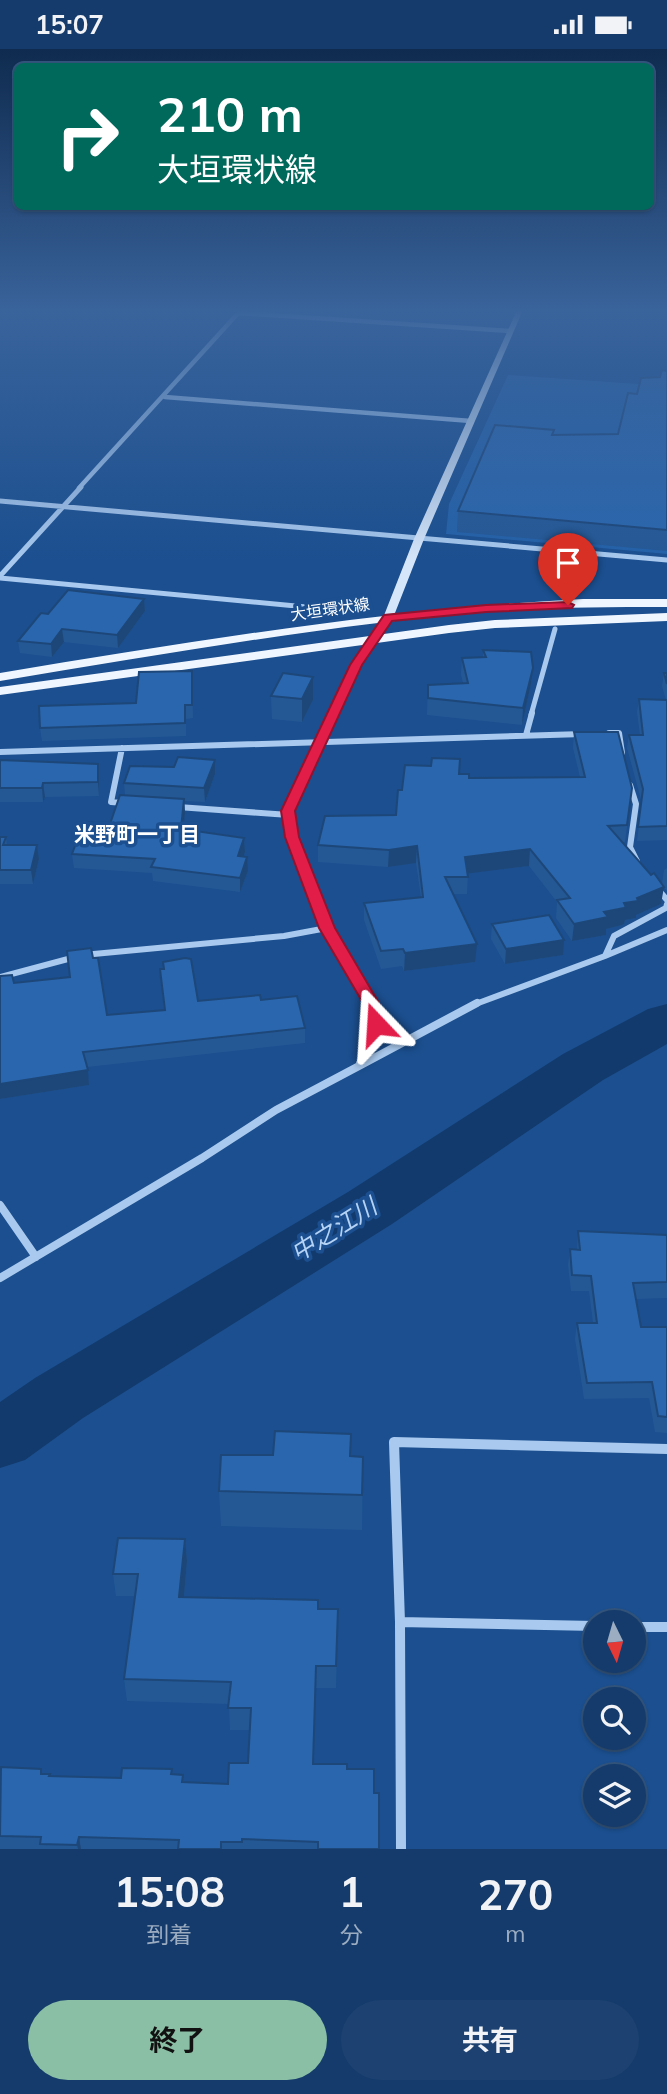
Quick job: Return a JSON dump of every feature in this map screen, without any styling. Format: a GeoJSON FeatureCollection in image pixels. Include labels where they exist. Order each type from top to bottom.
{"type":"FeatureCollection","features":[{"type":"Feature","properties":{"kind":"main road","name":"大垣環状線"},"geometry":{"type":"LineString","coordinates":[[0,677],[388,618],[486,608],[667,603]]}},
{"type":"Feature","properties":{"kind":"main road","name":"大垣環状線"},"geometry":{"type":"LineString","coordinates":[[0,691],[377,637],[495,624],[667,617]]}},
{"type":"Feature","properties":{"kind":"street"},"geometry":{"type":"LineString","coordinates":[[0,577],[168,394]]}},
{"type":"Feature","properties":{"kind":"street"},"geometry":{"type":"LineString","coordinates":[[359,1066],[376,1024],[371,1003],[327,928],[292,837],[288,811],[356,665],[388,618],[483,394]]}},
{"type":"Feature","properties":{"kind":"street"},"geometry":{"type":"LineString","coordinates":[[165,397],[471,421]]}},
{"type":"Feature","properties":{"kind":"street"},"geometry":{"type":"LineString","coordinates":[[0,501],[667,560]]}},
{"type":"Feature","properties":{"kind":"street"},"geometry":{"type":"LineString","coordinates":[[0,564],[10,565]]}},
{"type":"Feature","properties":{"kind":"street"},"geometry":{"type":"LineString","coordinates":[[0,577],[359,612]]}},
{"type":"Feature","properties":{"kind":"street"},"geometry":{"type":"LineString","coordinates":[[526,735],[555,629]]}},
{"type":"Feature","properties":{"kind":"street"},"geometry":{"type":"LineString","coordinates":[[0,752],[619,733],[623,756]]}},
{"type":"Feature","properties":{"kind":"street"},"geometry":{"type":"LineString","coordinates":[[122,748],[111,802],[139,804]]}},
{"type":"Feature","properties":{"kind":"street"},"geometry":{"type":"LineString","coordinates":[[628,780],[636,804],[630,847],[639,866]]}},
{"type":"Feature","properties":{"kind":"street"},"geometry":{"type":"LineString","coordinates":[[166,806],[289,815]]}},
{"type":"Feature","properties":{"kind":"street"},"geometry":{"type":"LineString","coordinates":[[605,956],[614,936],[666,908],[667,902],[653,883]]}},
{"type":"Feature","properties":{"kind":"street"},"geometry":{"type":"LineString","coordinates":[[0,977],[83,955],[284,936],[327,928]]}},
{"type":"Feature","properties":{"kind":"street"},"geometry":{"type":"LineString","coordinates":[[0,1278],[202,1158],[276,1110],[389,1052],[432,1025],[480,1002],[576,969],[667,930]]}},
{"type":"Feature","properties":{"kind":"street"},"geometry":{"type":"LineString","coordinates":[[0,1205],[36,1257]]}},
{"type":"Feature","properties":{"kind":"street"},"geometry":{"type":"LineString","coordinates":[[401,1849],[400,1622],[394,1442],[667,1449]]}},
{"type":"Feature","properties":{"kind":"street"},"geometry":{"type":"LineString","coordinates":[[400,1622],[583,1626]]}},
{"type":"Feature","properties":{"kind":"street"},"geometry":{"type":"LineString","coordinates":[[646,1626],[667,1627]]}},
{"type":"Feature","properties":{"kind":"shaded area"},"geometry":{"type":"Polygon","coordinates":[[[499,394],[667,394],[667,554],[446,534],[449,504],[499,394]]]}},
{"type":"Feature","properties":{"kind":"building"},"geometry":{"type":"Polygon","coordinates":[[[628,394],[667,394],[667,530],[458,511],[495,425],[554,430],[552,435],[618,434],[628,394]]]}},
{"type":"Feature","properties":{"kind":"building"},"geometry":{"type":"Polygon","coordinates":[[[68,590],[144,599],[117,635],[62,629],[51,644],[18,641],[41,613],[48,614],[68,590]]]}},
{"type":"Feature","properties":{"kind":"building"},"geometry":{"type":"Polygon","coordinates":[[[483,650],[531,652],[533,668],[523,708],[428,698],[428,685],[468,683],[462,658],[486,657],[483,650]]]}},
{"type":"Feature","properties":{"kind":"building"},"geometry":{"type":"Polygon","coordinates":[[[192,671],[192,705],[185,705],[185,723],[40,728],[39,706],[136,703],[139,672],[192,671]]]}},
{"type":"Feature","properties":{"kind":"building"},"geometry":{"type":"Polygon","coordinates":[[[283,673],[313,677],[302,699],[271,696],[283,673]]]}},
{"type":"Feature","properties":{"kind":"building"},"geometry":{"type":"Polygon","coordinates":[[[639,699],[667,700],[667,826],[638,827],[643,789],[629,735],[643,735],[639,699]]]}},
{"type":"Feature","properties":{"kind":"building"},"geometry":{"type":"Polygon","coordinates":[[[574,732],[618,732],[632,788],[627,825],[608,826],[651,875],[654,873],[664,887],[637,898],[638,901],[624,903],[624,908],[604,912],[608,917],[574,924],[557,900],[570,898],[530,849],[465,857],[468,877],[445,877],[477,944],[405,953],[403,949],[381,951],[364,903],[423,897],[417,846],[389,850],[318,845],[325,816],[396,815],[398,790],[402,790],[405,765],[431,766],[432,758],[460,759],[459,774],[469,774],[469,778],[585,777],[574,732]]]}},
{"type":"Feature","properties":{"kind":"building"},"geometry":{"type":"Polygon","coordinates":[[[178,757],[215,760],[204,788],[124,783],[130,766],[174,767],[178,757]]]}},
{"type":"Feature","properties":{"kind":"building"},"geometry":{"type":"Polygon","coordinates":[[[0,760],[98,764],[98,782],[43,783],[42,788],[0,788],[0,760]]]}},
{"type":"Feature","properties":{"kind":"building"},"geometry":{"type":"Polygon","coordinates":[[[120,795],[184,799],[181,829],[244,838],[238,856],[247,857],[240,878],[151,867],[155,859],[72,854],[84,822],[110,824],[120,795]]]}},
{"type":"Feature","properties":{"kind":"building"},"geometry":{"type":"Polygon","coordinates":[[[0,837],[6,837],[3,845],[37,845],[31,870],[0,870],[0,837]]]}},
{"type":"Feature","properties":{"kind":"building"},"geometry":{"type":"Polygon","coordinates":[[[549,915],[564,940],[506,949],[492,924],[549,915]]]}},
{"type":"Feature","properties":{"kind":"building"},"geometry":{"type":"Polygon","coordinates":[[[91,948],[93,958],[98,958],[107,1015],[165,1010],[160,969],[164,969],[163,962],[185,958],[191,959],[198,1001],[260,995],[261,1000],[297,996],[305,1028],[83,1052],[88,1070],[0,1084],[0,976],[12,975],[14,983],[70,977],[67,951],[91,948]]]}},
{"type":"Feature","properties":{"kind":"building"},"geometry":{"type":"Polygon","coordinates":[[[578,1231],[667,1235],[667,1282],[633,1283],[641,1327],[667,1327],[667,1417],[658,1416],[652,1382],[587,1383],[577,1323],[597,1323],[591,1276],[572,1275],[570,1249],[580,1250],[578,1231]]]}},
{"type":"Feature","properties":{"kind":"building"},"geometry":{"type":"Polygon","coordinates":[[[275,1431],[351,1434],[350,1456],[363,1457],[362,1495],[219,1491],[221,1455],[273,1455],[275,1431]]]}},
{"type":"Feature","properties":{"kind":"building"},"geometry":{"type":"Polygon","coordinates":[[[118,1538],[185,1539],[179,1597],[318,1600],[318,1609],[338,1609],[336,1666],[316,1666],[313,1764],[347,1764],[347,1769],[374,1769],[374,1793],[379,1793],[379,1849],[318,1849],[318,1842],[242,1839],[242,1842],[221,1842],[221,1849],[178,1849],[179,1840],[79,1837],[77,1845],[40,1844],[41,1837],[0,1836],[1,1767],[41,1769],[41,1774],[50,1774],[49,1776],[121,1778],[122,1768],[172,1769],[171,1774],[183,1775],[182,1782],[228,1784],[229,1763],[248,1763],[251,1708],[228,1708],[231,1682],[124,1679],[138,1574],[113,1574],[118,1538]]]}},
{"type":"Feature","properties":{"kind":"waterway","name":"中之江川"},"geometry":{"type":"LineString","coordinates":[[0,1439],[59,1398],[370,1208],[583,1067],[667,1021]]}},
{"type":"Feature","properties":{"kind":"district","name":"米野町一丁目"},"geometry":{"type":"Point","coordinates":[137,835]}},
{"type":"Feature","properties":{"kind":"route"},"geometry":{"type":"LineString","coordinates":[[376,1024],[371,1003],[327,928],[292,837],[288,811],[309,764],[356,665],[388,618],[486,608],[568,605]]}}]}
